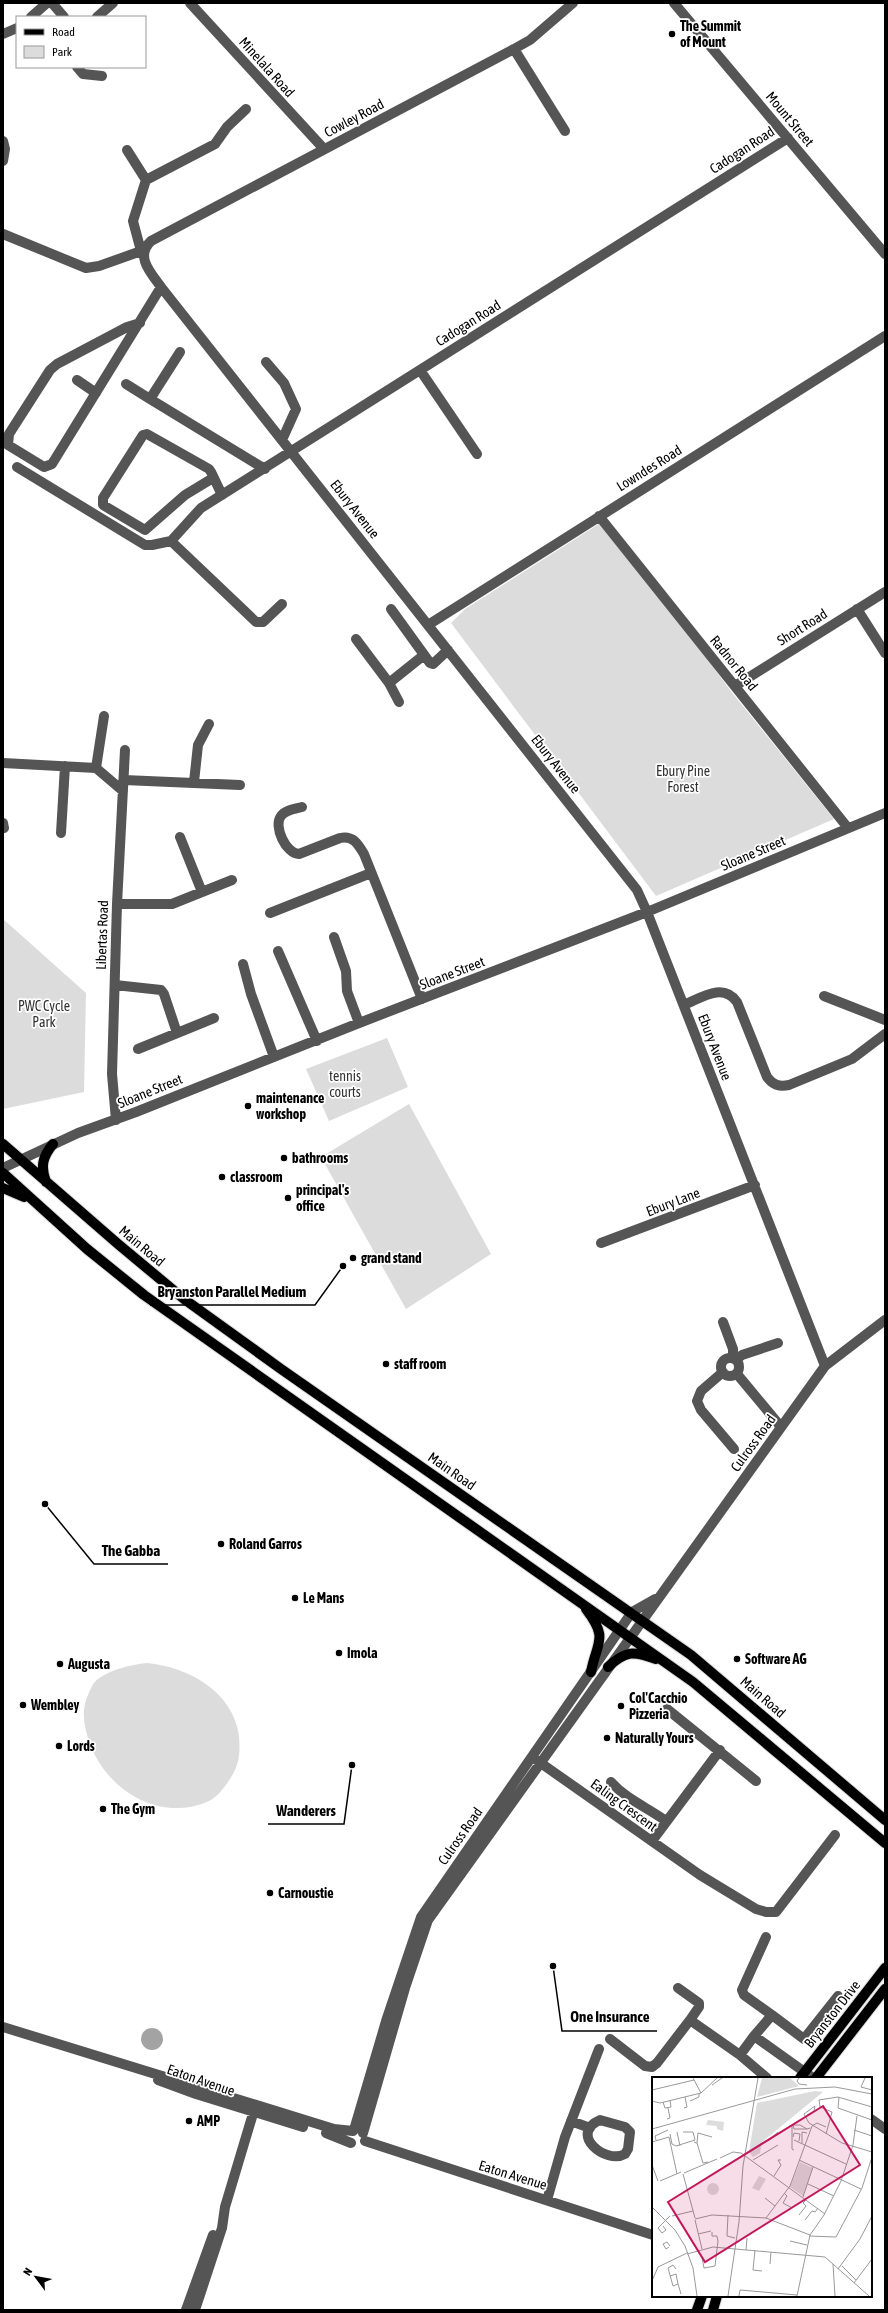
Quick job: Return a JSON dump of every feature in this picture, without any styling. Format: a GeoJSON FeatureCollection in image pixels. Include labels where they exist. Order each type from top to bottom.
{"type":"FeatureCollection","features":[{"type":"Feature","properties":{"kind":"main road","name":"Main Road"},"geometry":{"type":"LineString","coordinates":[[3,1144],[8,1153],[25,1157],[46,1183],[140,1263],[233,1335],[632,1612],[718,1677],[885,1820]]}},
{"type":"Feature","properties":{"kind":"main road"},"geometry":{"type":"LineString","coordinates":[[46,1183],[42,1173],[43,1161],[53,1144]]}},
{"type":"Feature","properties":{"kind":"main road"},"geometry":{"type":"LineString","coordinates":[[3,1173],[31,1200],[106,1265],[144,1294],[666,1662],[715,1700],[885,1843]]}},
{"type":"Feature","properties":{"kind":"main road"},"geometry":{"type":"LineString","coordinates":[[3,1188],[31,1200]]}},
{"type":"Feature","properties":{"kind":"main road"},"geometry":{"type":"LineString","coordinates":[[582,1603],[594,1620],[600,1633],[599,1647],[591,1672]]}},
{"type":"Feature","properties":{"kind":"main road"},"geometry":{"type":"LineString","coordinates":[[608,1667],[618,1658],[631,1652],[666,1662]]}},
{"type":"Feature","properties":{"kind":"main road","name":"Bryanston Drive"},"geometry":{"type":"LineString","coordinates":[[806,2076],[885,1968]]}},
{"type":"Feature","properties":{"kind":"main road","name":"Bryanston Drive"},"geometry":{"type":"LineString","coordinates":[[817,2077],[885,1989]]}},
{"type":"Feature","properties":{"kind":"main road"},"geometry":{"type":"LineString","coordinates":[[697,2310],[702,2297]]}},
{"type":"Feature","properties":{"kind":"main road"},"geometry":{"type":"LineString","coordinates":[[713,2310],[717,2297]]}},
{"type":"Feature","properties":{"kind":"street"},"geometry":{"type":"LineString","coordinates":[[31,16],[47,3]]}},
{"type":"Feature","properties":{"kind":"street"},"geometry":{"type":"LineString","coordinates":[[52,3],[63,16]]}},
{"type":"Feature","properties":{"kind":"street"},"geometry":{"type":"LineString","coordinates":[[98,16],[113,3]]}},
{"type":"Feature","properties":{"kind":"street","name":"Minelala Road"},"geometry":{"type":"LineString","coordinates":[[190,3],[324,149]]}},
{"type":"Feature","properties":{"kind":"street","name":"Cowley Road"},"geometry":{"type":"LineString","coordinates":[[142,250],[151,241],[530,40],[573,3]]}},
{"type":"Feature","properties":{"kind":"street","name":"Mount Street"},"geometry":{"type":"LineString","coordinates":[[674,3],[885,254]]}},
{"type":"Feature","properties":{"kind":"street"},"geometry":{"type":"LineString","coordinates":[[3,34],[16,28]]}},
{"type":"Feature","properties":{"kind":"street"},"geometry":{"type":"LineString","coordinates":[[514,49],[565,131]]}},
{"type":"Feature","properties":{"kind":"street"},"geometry":{"type":"LineString","coordinates":[[78,68],[83,74],[102,76]]}},
{"type":"Feature","properties":{"kind":"street"},"geometry":{"type":"LineString","coordinates":[[127,150],[146,180],[215,144],[227,127],[246,109]]}},
{"type":"Feature","properties":{"kind":"street","name":"Cadogan Road"},"geometry":{"type":"LineString","coordinates":[[171,541],[201,508],[788,138]]}},
{"type":"Feature","properties":{"kind":"street"},"geometry":{"type":"LineString","coordinates":[[3,141],[5,149],[3,161]]}},
{"type":"Feature","properties":{"kind":"street","name":"Ebury Avenue"},"geometry":{"type":"LineString","coordinates":[[146,180],[133,221],[142,250],[143,259],[147,268],[632,882],[647,912],[825,1366]]}},
{"type":"Feature","properties":{"kind":"street"},"geometry":{"type":"LineString","coordinates":[[3,234],[86,268],[99,266],[142,250]]}},
{"type":"Feature","properties":{"kind":"street"},"geometry":{"type":"LineString","coordinates":[[140,323],[127,327],[50,370],[9,434],[8,445],[44,467],[50,465],[140,323],[161,287]]}},
{"type":"Feature","properties":{"kind":"street","name":"Lowndes Road"},"geometry":{"type":"LineString","coordinates":[[428,625],[885,336]]}},
{"type":"Feature","properties":{"kind":"street"},"geometry":{"type":"LineString","coordinates":[[150,399],[180,352]]}},
{"type":"Feature","properties":{"kind":"street"},"geometry":{"type":"LineString","coordinates":[[266,362],[284,382],[296,408],[282,440]]}},
{"type":"Feature","properties":{"kind":"street"},"geometry":{"type":"LineString","coordinates":[[420,370],[477,454]]}},
{"type":"Feature","properties":{"kind":"street"},"geometry":{"type":"LineString","coordinates":[[77,380],[96,393]]}},
{"type":"Feature","properties":{"kind":"street"},"geometry":{"type":"LineString","coordinates":[[126,384],[264,469]]}},
{"type":"Feature","properties":{"kind":"street"},"geometry":{"type":"LineString","coordinates":[[213,478],[185,495],[145,530],[105,507],[102,502],[103,498],[145,434],[151,434],[209,469],[222,495]]}},
{"type":"Feature","properties":{"kind":"street"},"geometry":{"type":"LineString","coordinates":[[17,467],[145,544],[152,545],[171,541],[256,622],[263,622],[282,604]]}},
{"type":"Feature","properties":{"kind":"street","name":"Radnor Road"},"geometry":{"type":"LineString","coordinates":[[599,516],[848,828]]}},
{"type":"Feature","properties":{"kind":"street","name":"Short Road"},"geometry":{"type":"LineString","coordinates":[[735,686],[885,592]]}},
{"type":"Feature","properties":{"kind":"street"},"geometry":{"type":"LineString","coordinates":[[391,609],[428,662],[433,664],[448,650]]}},
{"type":"Feature","properties":{"kind":"street"},"geometry":{"type":"LineString","coordinates":[[858,609],[885,653]]}},
{"type":"Feature","properties":{"kind":"street"},"geometry":{"type":"LineString","coordinates":[[356,639],[390,683],[399,702]]}},
{"type":"Feature","properties":{"kind":"street"},"geometry":{"type":"LineString","coordinates":[[390,683],[424,655]]}},
{"type":"Feature","properties":{"kind":"street"},"geometry":{"type":"LineString","coordinates":[[96,768],[104,716]]}},
{"type":"Feature","properties":{"kind":"street"},"geometry":{"type":"LineString","coordinates":[[194,782],[197,749],[209,724]]}},
{"type":"Feature","properties":{"kind":"street","name":"Libertas Road"},"geometry":{"type":"LineString","coordinates":[[116,1120],[112,1074],[117,904],[125,750]]}},
{"type":"Feature","properties":{"kind":"street"},"geometry":{"type":"LineString","coordinates":[[3,763],[96,768],[123,791]]}},
{"type":"Feature","properties":{"kind":"street"},"geometry":{"type":"LineString","coordinates":[[61,833],[65,766]]}},
{"type":"Feature","properties":{"kind":"street"},"geometry":{"type":"LineString","coordinates":[[124,780],[240,785]]}},
{"type":"Feature","properties":{"kind":"street"},"geometry":{"type":"LineString","coordinates":[[302,807],[285,812],[280,818],[279,827],[289,851],[299,854],[340,838],[351,838],[364,854],[422,999]]}},
{"type":"Feature","properties":{"kind":"street","name":"Sloane Street"},"geometry":{"type":"LineString","coordinates":[[3,1168],[53,1144],[647,912],[885,813]]}},
{"type":"Feature","properties":{"kind":"street"},"geometry":{"type":"LineString","coordinates":[[180,837],[202,892]]}},
{"type":"Feature","properties":{"kind":"street"},"geometry":{"type":"LineString","coordinates":[[270,913],[371,873]]}},
{"type":"Feature","properties":{"kind":"street"},"geometry":{"type":"LineString","coordinates":[[117,904],[172,904],[232,880]]}},
{"type":"Feature","properties":{"kind":"street"},"geometry":{"type":"LineString","coordinates":[[334,937],[346,970],[347,991],[360,1023]]}},
{"type":"Feature","properties":{"kind":"street"},"geometry":{"type":"LineString","coordinates":[[278,951],[317,1041]]}},
{"type":"Feature","properties":{"kind":"street"},"geometry":{"type":"LineString","coordinates":[[243,964],[251,994],[274,1057]]}},
{"type":"Feature","properties":{"kind":"street"},"geometry":{"type":"LineString","coordinates":[[115,985],[161,990],[164,994],[177,1033]]}},
{"type":"Feature","properties":{"kind":"street"},"geometry":{"type":"LineString","coordinates":[[684,1005],[718,992],[732,996],[737,1002],[766,1077],[772,1083],[779,1086],[789,1085],[852,1060],[885,1034]]}},
{"type":"Feature","properties":{"kind":"street"},"geometry":{"type":"LineString","coordinates":[[824,996],[885,1020]]}},
{"type":"Feature","properties":{"kind":"street"},"geometry":{"type":"LineString","coordinates":[[138,1049],[214,1018]]}},
{"type":"Feature","properties":{"kind":"street","name":"Ebury Lane"},"geometry":{"type":"LineString","coordinates":[[601,1243],[755,1185]]}},
{"type":"Feature","properties":{"kind":"street","name":"Culross Road"},"geometry":{"type":"LineString","coordinates":[[536,1759],[643,1620],[825,1366],[885,1320]]}},
{"type":"Feature","properties":{"kind":"street"},"geometry":{"type":"LineString","coordinates":[[723,1322],[733,1349],[734,1359],[740,1367],[737,1374]]}},
{"type":"Feature","properties":{"kind":"street"},"geometry":{"type":"LineString","coordinates":[[734,1449],[701,1410],[697,1401],[701,1391],[723,1372],[723,1362],[778,1343]]}},
{"type":"Feature","properties":{"kind":"street"},"geometry":{"type":"LineString","coordinates":[[723,1372],[728,1376],[737,1374]]}},
{"type":"Feature","properties":{"kind":"street"},"geometry":{"type":"LineString","coordinates":[[737,1374],[781,1427]]}},
{"type":"Feature","properties":{"kind":"street","name":"Culross Road"},"geometry":{"type":"LineString","coordinates":[[350,2143],[349,2136],[359,2134],[425,1926],[536,1759],[591,1672],[632,1612],[659,1597]]}},
{"type":"Feature","properties":{"kind":"street"},"geometry":{"type":"LineString","coordinates":[[667,1708],[756,1781]]}},
{"type":"Feature","properties":{"kind":"street"},"geometry":{"type":"LineString","coordinates":[[652,1841],[720,1750]]}},
{"type":"Feature","properties":{"kind":"street","name":"Ealing Crescent"},"geometry":{"type":"LineString","coordinates":[[536,1759],[700,1875],[756,1909],[766,1912],[776,1912],[835,1836]]}},
{"type":"Feature","properties":{"kind":"street"},"geometry":{"type":"LineString","coordinates":[[611,1782],[627,1799],[646,1807],[666,1821]]}},
{"type":"Feature","properties":{"kind":"street"},"geometry":{"type":"LineString","coordinates":[[766,1937],[742,1990],[744,1995],[804,2039],[838,1996]]}},
{"type":"Feature","properties":{"kind":"street"},"geometry":{"type":"LineString","coordinates":[[610,2039],[645,2066],[652,2067],[657,2063],[699,2007],[699,2003],[678,1988]]}},
{"type":"Feature","properties":{"kind":"street"},"geometry":{"type":"LineString","coordinates":[[740,2055],[772,2015]]}},
{"type":"Feature","properties":{"kind":"street"},"geometry":{"type":"LineString","coordinates":[[690,2020],[740,2055],[766,2077]]}},
{"type":"Feature","properties":{"kind":"street","name":"Eaton Avenue"},"geometry":{"type":"LineString","coordinates":[[3,2027],[112,2061],[184,2090],[334,2130],[359,2134],[547,2200],[652,2235]]}},
{"type":"Feature","properties":{"kind":"street"},"geometry":{"type":"LineString","coordinates":[[754,2036],[806,2076]]}},
{"type":"Feature","properties":{"kind":"street"},"geometry":{"type":"LineString","coordinates":[[547,2200],[571,2121],[600,2049]]}},
{"type":"Feature","properties":{"kind":"street"},"geometry":{"type":"LineString","coordinates":[[195,2310],[222,2228],[225,2207],[255,2109]]}},
{"type":"Feature","properties":{"kind":"street","name":"Eaton Avenue"},"geometry":{"type":"LineString","coordinates":[[255,2109],[333,2135],[350,2143]]}},
{"type":"Feature","properties":{"kind":"street"},"geometry":{"type":"LineString","coordinates":[[872,2120],[885,2129]]}},
{"type":"Feature","properties":{"kind":"street"},"geometry":{"type":"LineString","coordinates":[[571,2121],[590,2128]]}},
{"type":"Feature","properties":{"kind":"street"},"geometry":{"type":"LineString","coordinates":[[350,2143],[360,2146],[359,2134]]}},
{"type":"Feature","properties":{"kind":"street"},"geometry":{"type":"LineString","coordinates":[[186,2310],[216,2225],[225,2207]]}},
{"type":"Feature","properties":{"kind":"green space","name":"Ebury Pine Forest"},"geometry":{"type":"Polygon","coordinates":[[[605,520],[730,690],[834,819],[656,896],[451,623],[465,609],[605,520]]]}},
{"type":"Feature","properties":{"kind":"green space","name":"PWC Cycle Park"},"geometry":{"type":"Polygon","coordinates":[[[3,919],[86,993],[84,1092],[3,1109],[3,919]]]}},
{"type":"Feature","properties":{"kind":"green space","name":"tennis courts"},"geometry":{"type":"Polygon","coordinates":[[[387,1038],[408,1087],[329,1121],[306,1069],[387,1038]]]}},
{"type":"Feature","properties":{"kind":"green space"},"geometry":{"type":"Polygon","coordinates":[[[409,1104],[491,1254],[406,1309],[321,1157],[409,1104]]]}},
{"type":"Feature","properties":{"kind":"green space"},"geometry":{"type":"Polygon","coordinates":[[[147,1663],[162,1665],[178,1670],[193,1676],[206,1684],[218,1694],[228,1706],[235,1720],[239,1736],[239,1756],[237,1765],[228,1782],[216,1796],[209,1801],[190,1807],[171,1808],[152,1804],[135,1797],[119,1786],[106,1772],[95,1756],[85,1728],[84,1719],[86,1700],[92,1686],[98,1679],[115,1670],[147,1663]]]}},
{"type":"Feature","properties":{"kind":"shaded area"},"geometry":{"type":"Polygon","coordinates":[[[152,2028],[160,2031],[163,2039],[160,2047],[152,2050],[144,2047],[141,2039],[144,2031],[152,2028]]]}},
{"type":"Feature","properties":{"kind":"place","name":"The Summit of Mount"},"geometry":{"type":"Point","coordinates":[672,34]}},
{"type":"Feature","properties":{"kind":"place","name":"maintenance workshop"},"geometry":{"type":"Point","coordinates":[248,1106]}},
{"type":"Feature","properties":{"kind":"place","name":"bathrooms"},"geometry":{"type":"Point","coordinates":[284,1158]}},
{"type":"Feature","properties":{"kind":"place","name":"classroom"},"geometry":{"type":"Point","coordinates":[222,1177]}},
{"type":"Feature","properties":{"kind":"place","name":"principal's office"},"geometry":{"type":"Point","coordinates":[288,1198]}},
{"type":"Feature","properties":{"kind":"place","name":"grand stand"},"geometry":{"type":"Point","coordinates":[353,1258]}},
{"type":"Feature","properties":{"kind":"place","name":"Bryanston Parallel Medium"},"geometry":{"type":"Point","coordinates":[343,1266]}},
{"type":"Feature","properties":{"kind":"place","name":"staff room"},"geometry":{"type":"Point","coordinates":[386,1364]}},
{"type":"Feature","properties":{"kind":"place","name":"The Gabba"},"geometry":{"type":"Point","coordinates":[45,1504]}},
{"type":"Feature","properties":{"kind":"place","name":"Roland Garros"},"geometry":{"type":"Point","coordinates":[221,1544]}},
{"type":"Feature","properties":{"kind":"place","name":"Le Mans"},"geometry":{"type":"Point","coordinates":[295,1598]}},
{"type":"Feature","properties":{"kind":"place","name":"Imola"},"geometry":{"type":"Point","coordinates":[339,1653]}},
{"type":"Feature","properties":{"kind":"place","name":"Software AG"},"geometry":{"type":"Point","coordinates":[737,1659]}},
{"type":"Feature","properties":{"kind":"place","name":"Augusta"},"geometry":{"type":"Point","coordinates":[60,1664]}},
{"type":"Feature","properties":{"kind":"place","name":"Wembley"},"geometry":{"type":"Point","coordinates":[23,1705]}},
{"type":"Feature","properties":{"kind":"place","name":"Col'Cacchio Pizzeria"},"geometry":{"type":"Point","coordinates":[621,1706]}},
{"type":"Feature","properties":{"kind":"place","name":"Naturally Yours"},"geometry":{"type":"Point","coordinates":[607,1738]}},
{"type":"Feature","properties":{"kind":"place","name":"Lords"},"geometry":{"type":"Point","coordinates":[59,1746]}},
{"type":"Feature","properties":{"kind":"place","name":"Wanderers"},"geometry":{"type":"Point","coordinates":[352,1765]}},
{"type":"Feature","properties":{"kind":"place","name":"The Gym"},"geometry":{"type":"Point","coordinates":[103,1809]}},
{"type":"Feature","properties":{"kind":"place","name":"Carnoustie"},"geometry":{"type":"Point","coordinates":[270,1893]}},
{"type":"Feature","properties":{"kind":"place","name":"One Insurance"},"geometry":{"type":"Point","coordinates":[553,1966]}},
{"type":"Feature","properties":{"kind":"place","name":"AMP"},"geometry":{"type":"Point","coordinates":[189,2121]}}]}
